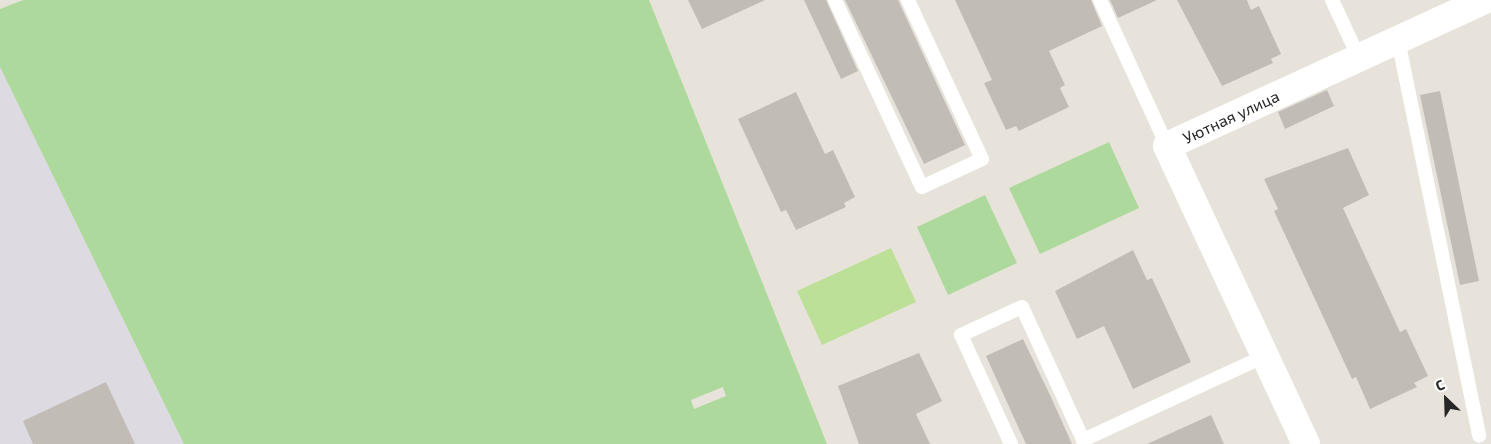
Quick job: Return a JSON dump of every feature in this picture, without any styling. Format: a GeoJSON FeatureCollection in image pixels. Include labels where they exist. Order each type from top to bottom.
{"type":"FeatureCollection","features":[{"type":"Feature","properties":{"kind":"street","name":"Уютная улица"},"geometry":{"type":"LineString","coordinates":[[1306,444],[1167,146],[1484,0]]}},
{"type":"Feature","properties":{"kind":"lane"},"geometry":{"type":"LineString","coordinates":[[835,0],[922,187],[982,159],[908,0]]}},
{"type":"Feature","properties":{"kind":"lane"},"geometry":{"type":"LineString","coordinates":[[1100,0],[1167,146]]}},
{"type":"Feature","properties":{"kind":"lane"},"geometry":{"type":"LineString","coordinates":[[1332,0],[1359,58]]}},
{"type":"Feature","properties":{"kind":"lane"},"geometry":{"type":"LineString","coordinates":[[1398,40],[1479,436]]}},
{"type":"Feature","properties":{"kind":"lane"},"geometry":{"type":"LineString","coordinates":[[1011,444],[961,335],[1022,307],[1084,442],[1265,356]]}},
{"type":"Feature","properties":{"kind":"shaded area"},"geometry":{"type":"Polygon","coordinates":[[[0,67],[184,444],[0,444],[0,67]]]}},
{"type":"Feature","properties":{"kind":"green space"},"geometry":{"type":"Polygon","coordinates":[[[23,0],[649,0],[827,444],[184,444],[0,67],[0,9],[23,0]],[[723,387],[691,400],[694,409],[726,396],[723,387]]]}},
{"type":"Feature","properties":{"kind":"green space"},"geometry":{"type":"Polygon","coordinates":[[[1109,142],[1139,208],[1040,254],[1009,188],[1109,142]]]}},
{"type":"Feature","properties":{"kind":"green space"},"geometry":{"type":"Polygon","coordinates":[[[985,195],[1017,263],[948,295],[917,227],[985,195]]]}},
{"type":"Feature","properties":{"kind":"green space"},"geometry":{"type":"Polygon","coordinates":[[[891,248],[916,302],[822,345],[797,291],[891,248]]]}},
{"type":"Feature","properties":{"kind":"building"},"geometry":{"type":"Polygon","coordinates":[[[688,0],[765,0],[702,29],[688,0]]]}},
{"type":"Feature","properties":{"kind":"building"},"geometry":{"type":"Polygon","coordinates":[[[804,0],[826,0],[858,71],[841,79],[804,0]]]}},
{"type":"Feature","properties":{"kind":"building"},"geometry":{"type":"Polygon","coordinates":[[[845,0],[898,0],[965,145],[924,164],[845,0]]]}},
{"type":"Feature","properties":{"kind":"building"},"geometry":{"type":"Polygon","coordinates":[[[955,0],[1091,0],[1102,26],[1049,51],[1065,85],[1060,88],[1069,107],[1019,131],[1016,126],[1006,130],[984,83],[992,80],[955,0]]]}},
{"type":"Feature","properties":{"kind":"building"},"geometry":{"type":"Polygon","coordinates":[[[1110,0],[1157,0],[1118,18],[1110,0]]]}},
{"type":"Feature","properties":{"kind":"building"},"geometry":{"type":"Polygon","coordinates":[[[1177,0],[1247,0],[1251,10],[1259,6],[1281,54],[1271,59],[1273,63],[1222,86],[1177,0]]]}},
{"type":"Feature","properties":{"kind":"building"},"geometry":{"type":"Polygon","coordinates":[[[1327,90],[1334,106],[1285,129],[1278,112],[1327,90]]]}},
{"type":"Feature","properties":{"kind":"building"},"geometry":{"type":"Polygon","coordinates":[[[1440,91],[1479,281],[1460,285],[1420,95],[1440,91]]]}},
{"type":"Feature","properties":{"kind":"building"},"geometry":{"type":"Polygon","coordinates":[[[796,92],[825,154],[833,150],[855,197],[844,203],[846,207],[796,230],[786,210],[781,212],[738,119],[796,92]]]}},
{"type":"Feature","properties":{"kind":"building"},"geometry":{"type":"Polygon","coordinates":[[[1348,148],[1369,195],[1343,208],[1400,332],[1406,329],[1428,376],[1414,383],[1417,387],[1370,409],[1356,377],[1352,379],[1274,211],[1278,209],[1264,179],[1348,148]]]}},
{"type":"Feature","properties":{"kind":"building"},"geometry":{"type":"Polygon","coordinates":[[[1133,250],[1147,280],[1152,278],[1191,362],[1133,389],[1104,326],[1077,339],[1055,291],[1133,250]]]}},
{"type":"Feature","properties":{"kind":"building"},"geometry":{"type":"Polygon","coordinates":[[[1023,339],[1072,444],[1026,444],[986,356],[1023,339]]]}},
{"type":"Feature","properties":{"kind":"building"},"geometry":{"type":"Polygon","coordinates":[[[919,353],[942,401],[916,414],[930,444],[859,444],[838,386],[919,353]]]}},
{"type":"Feature","properties":{"kind":"building"},"geometry":{"type":"Polygon","coordinates":[[[106,382],[135,444],[33,444],[23,421],[106,382]]]}},
{"type":"Feature","properties":{"kind":"building"},"geometry":{"type":"Polygon","coordinates":[[[1211,415],[1224,444],[1147,444],[1211,415]]]}}]}
